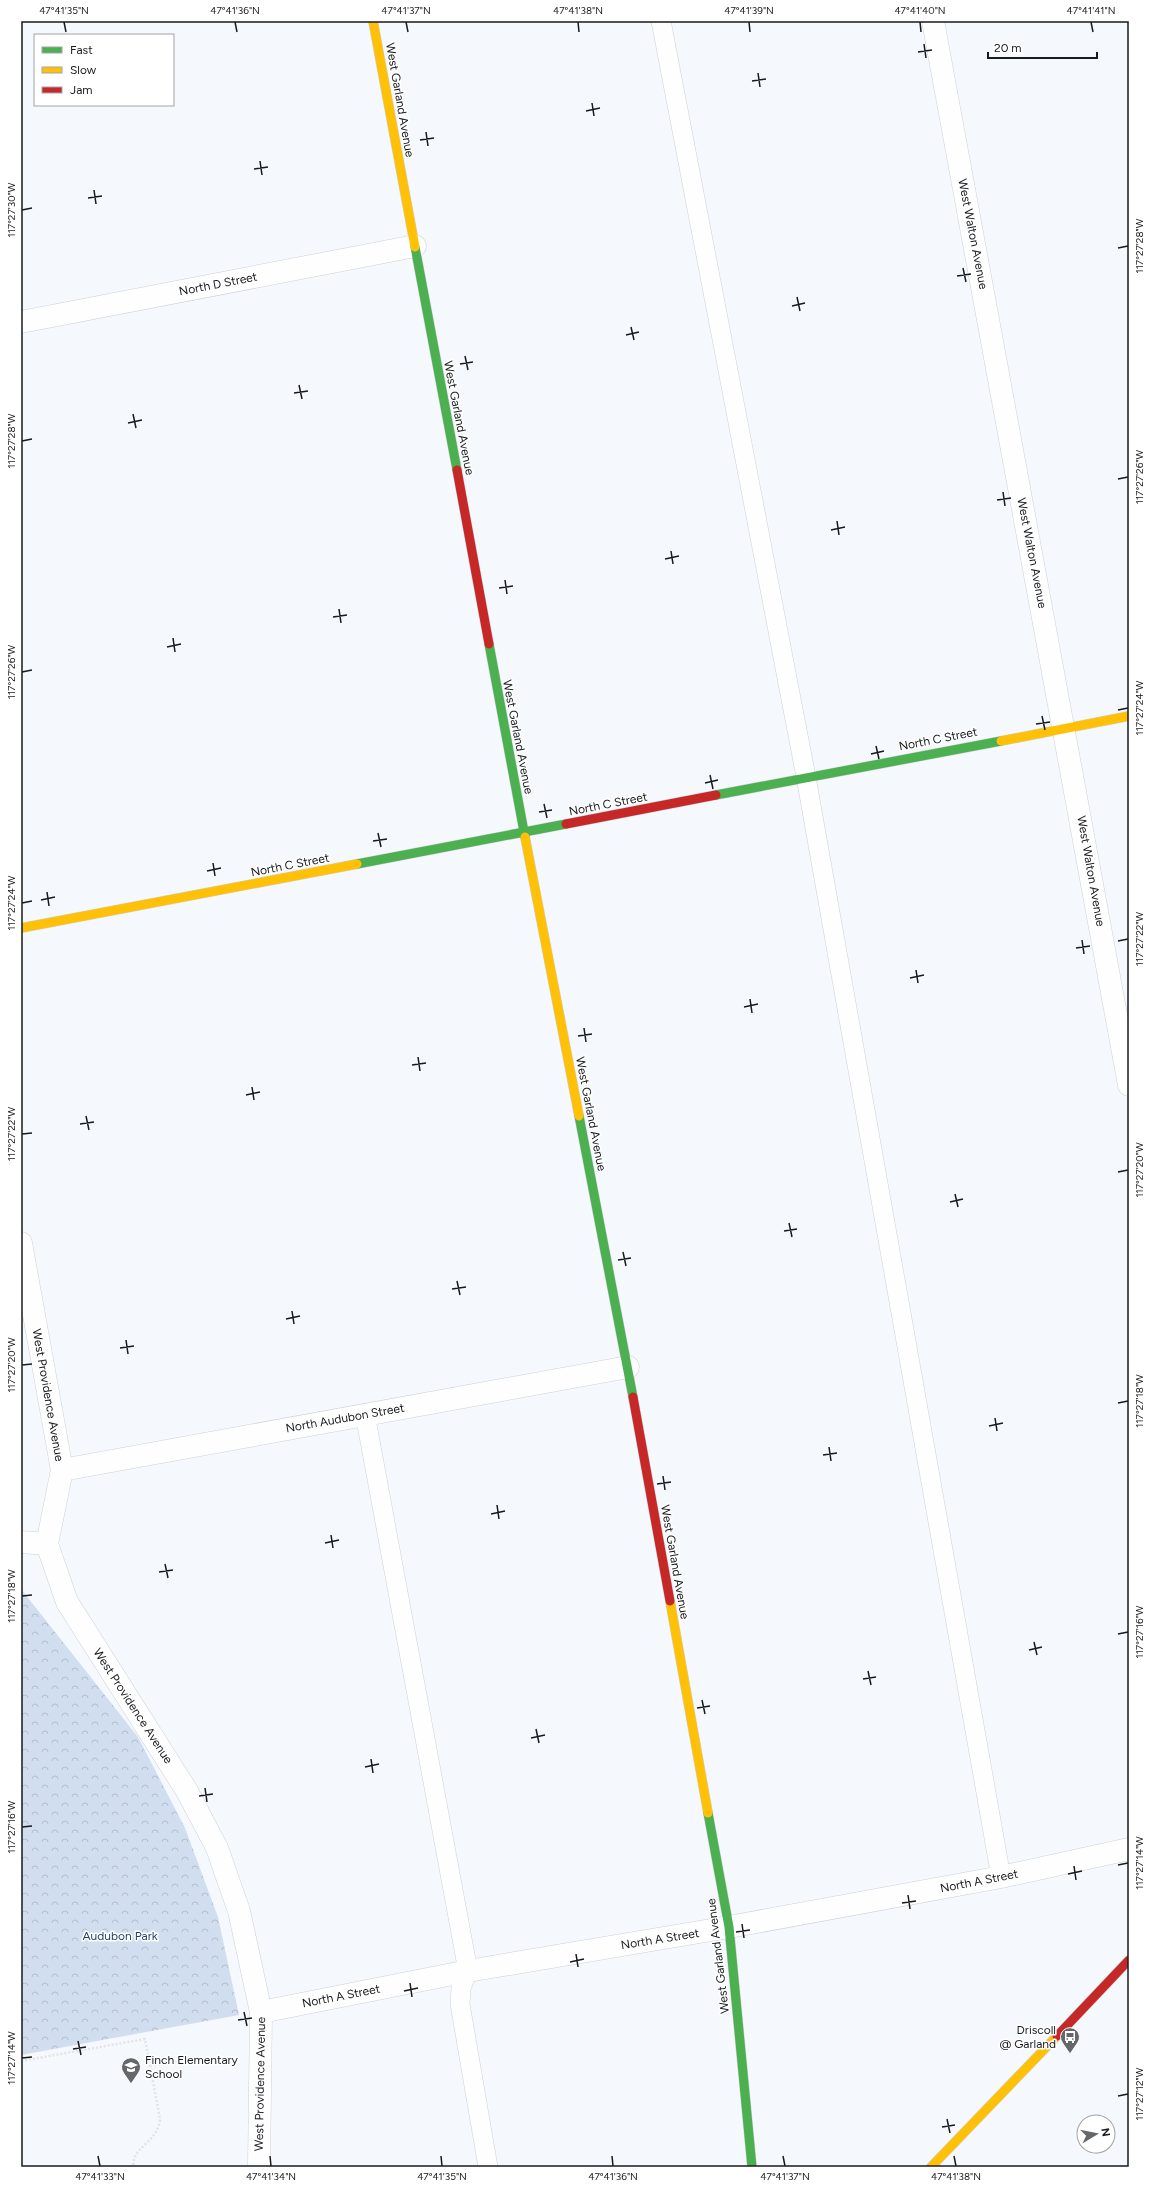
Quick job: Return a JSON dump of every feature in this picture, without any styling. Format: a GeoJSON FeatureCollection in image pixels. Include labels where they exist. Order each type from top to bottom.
{"type":"FeatureCollection","features":[{"type":"Feature","properties":{"kind":"street","name":"West Garland Avenue"},"geometry":{"type":"LineString","coordinates":[[373,21],[524,832],[628,1367],[729,1927],[752,2167]]}},
{"type":"Feature","properties":{"kind":"street","name":"West Walton Avenue"},"geometry":{"type":"LineString","coordinates":[[933,21],[1065,727],[1129,1085]]}},
{"type":"Feature","properties":{"kind":"street","name":"North D Street"},"geometry":{"type":"LineString","coordinates":[[21,322],[414,246]]}},
{"type":"Feature","properties":{"kind":"street","name":"North C Street"},"geometry":{"type":"LineString","coordinates":[[21,928],[1065,727],[1129,716]]}},
{"type":"Feature","properties":{"kind":"street","name":"West Providence Avenue"},"geometry":{"type":"LineString","coordinates":[[21,1243],[62,1470],[47,1544],[67,1602],[188,1791],[217,1848],[239,1911],[261,2012],[259,2167]]}},
{"type":"Feature","properties":{"kind":"street","name":"North Audubon Street"},"geometry":{"type":"LineString","coordinates":[[62,1470],[628,1367]]}},
{"type":"Feature","properties":{"kind":"street"},"geometry":{"type":"LineString","coordinates":[[21,1542],[47,1544]]}},
{"type":"Feature","properties":{"kind":"street","name":"North A Street"},"geometry":{"type":"LineString","coordinates":[[261,2012],[468,1971],[729,1927],[1001,1877],[1129,1849]]}},
{"type":"Feature","properties":{"kind":"street"},"geometry":{"type":"LineString","coordinates":[[931,2167],[1129,1960]]}},
{"type":"Feature","properties":{"kind":"lane"},"geometry":{"type":"LineString","coordinates":[[661,21],[806,777],[1001,1877]]}},
{"type":"Feature","properties":{"kind":"lane"},"geometry":{"type":"LineString","coordinates":[[365,1414],[468,1971],[460,1988],[460,2004],[488,2167]]}},
{"type":"Feature","properties":{"kind":"path"},"geometry":{"type":"LineString","coordinates":[[21,2061],[145,2039],[160,2119],[159,2130],[136,2153],[133,2167]]}},
{"type":"Feature","properties":{"kind":"path"},"geometry":{"type":"LineString","coordinates":[[150,2066],[182,2060],[234,2060]]}},
{"type":"Feature","properties":{"kind":"green space","name":"Audubon Park"},"geometry":{"type":"Polygon","coordinates":[[[21,1589],[138,1737],[185,1828],[218,1917],[239,2015],[21,2055],[21,1589]]]}},
{"type":"Feature","properties":{"kind":"traffic: fast"},"geometry":{"type":"LineString","coordinates":[[415,247],[457,470]]}},
{"type":"Feature","properties":{"kind":"traffic: fast"},"geometry":{"type":"LineString","coordinates":[[489,644],[525,837]]}},
{"type":"Feature","properties":{"kind":"traffic: fast"},"geometry":{"type":"LineString","coordinates":[[716,795],[1001,741]]}},
{"type":"Feature","properties":{"kind":"traffic: fast"},"geometry":{"type":"LineString","coordinates":[[357,864],[566,824]]}},
{"type":"Feature","properties":{"kind":"traffic: fast"},"geometry":{"type":"LineString","coordinates":[[579,1116],[633,1397]]}},
{"type":"Feature","properties":{"kind":"traffic: fast"},"geometry":{"type":"LineString","coordinates":[[708,1813],[729,1927],[752,2167]]}},
{"type":"Feature","properties":{"kind":"traffic: slow"},"geometry":{"type":"LineString","coordinates":[[373,21],[415,247]]}},
{"type":"Feature","properties":{"kind":"traffic: slow"},"geometry":{"type":"LineString","coordinates":[[1001,741],[1129,716]]}},
{"type":"Feature","properties":{"kind":"traffic: slow"},"geometry":{"type":"LineString","coordinates":[[525,837],[579,1116]]}},
{"type":"Feature","properties":{"kind":"traffic: slow"},"geometry":{"type":"LineString","coordinates":[[21,928],[357,864]]}},
{"type":"Feature","properties":{"kind":"traffic: slow"},"geometry":{"type":"LineString","coordinates":[[670,1601],[708,1813]]}},
{"type":"Feature","properties":{"kind":"traffic: slow"},"geometry":{"type":"LineString","coordinates":[[931,2167],[1057,2036]]}},
{"type":"Feature","properties":{"kind":"traffic: jam"},"geometry":{"type":"LineString","coordinates":[[457,470],[489,644]]}},
{"type":"Feature","properties":{"kind":"traffic: jam"},"geometry":{"type":"LineString","coordinates":[[566,824],[716,795]]}},
{"type":"Feature","properties":{"kind":"traffic: jam"},"geometry":{"type":"LineString","coordinates":[[633,1397],[670,1601]]}},
{"type":"Feature","properties":{"kind":"traffic: jam"},"geometry":{"type":"LineString","coordinates":[[1057,2036],[1129,1960]]}},
{"type":"Feature","properties":{"kind":"place","name":"Driscoll @ Garland"},"geometry":{"type":"Point","coordinates":[1070,2054]}},
{"type":"Feature","properties":{"kind":"place","name":"Finch Elementary School"},"geometry":{"type":"Point","coordinates":[131,2084]}}]}
